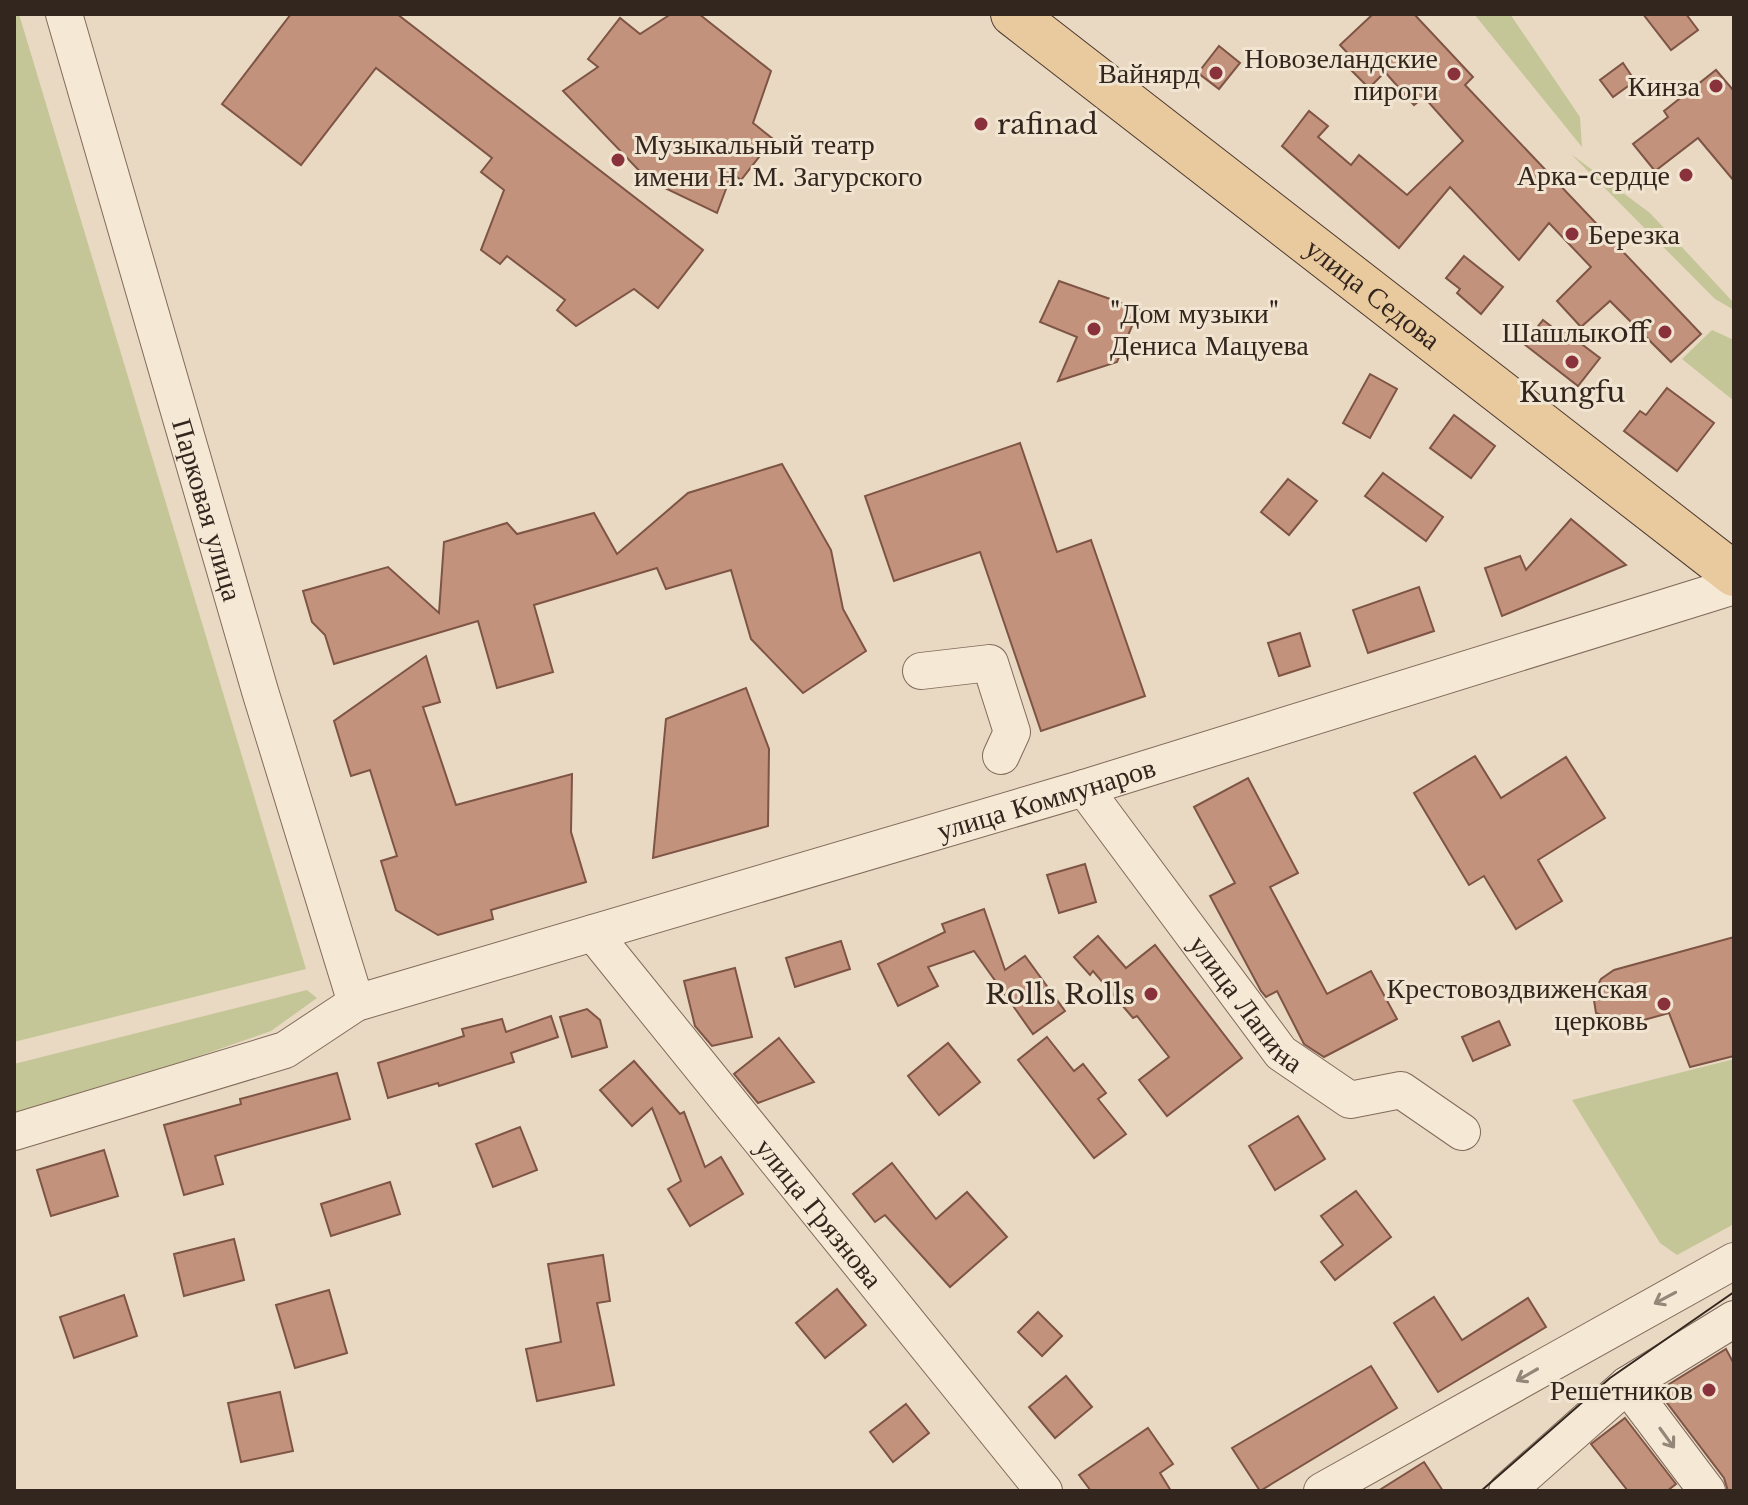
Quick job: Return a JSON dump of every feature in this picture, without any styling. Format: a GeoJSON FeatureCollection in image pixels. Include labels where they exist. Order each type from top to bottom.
{"type":"FeatureCollection","features":[{"type":"Feature","properties":{"kind":"main road","name":"улица Седова"},"geometry":{"type":"LineString","coordinates":[[1013,14],[1734,574]]}},
{"type":"Feature","properties":{"kind":"street","name":"Парковая улица"},"geometry":{"type":"LineString","coordinates":[[64,14],[260,691],[356,1003]]}},
{"type":"Feature","properties":{"kind":"street","name":"улица Коммунаров"},"geometry":{"type":"LineString","coordinates":[[14,1132],[285,1050],[356,1003],[1084,788],[1734,586]]}},
{"type":"Feature","properties":{"kind":"street"},"geometry":{"type":"LineString","coordinates":[[921,671],[990,663],[1012,732],[1001,756]]}},
{"type":"Feature","properties":{"kind":"street","name":"улица Лапина"},"geometry":{"type":"LineString","coordinates":[[1084,788],[1281,1053],[1350,1100],[1401,1090],[1462,1132]]}},
{"type":"Feature","properties":{"kind":"street","name":"улица Грязнова"},"geometry":{"type":"LineString","coordinates":[[593,933],[1044,1491]]}},
{"type":"Feature","properties":{"kind":"street"},"geometry":{"type":"LineString","coordinates":[[1322,1491],[1734,1261]]}},
{"type":"Feature","properties":{"kind":"street"},"geometry":{"type":"LineString","coordinates":[[1507,1491],[1627,1385],[1734,1319]]}},
{"type":"Feature","properties":{"kind":"street"},"geometry":{"type":"LineString","coordinates":[[1627,1385],[1707,1491]]}},
{"type":"Feature","properties":{"kind":"green space"},"geometry":{"type":"Polygon","coordinates":[[[14,14],[19,14],[306,969],[14,1042],[14,14]]]}},
{"type":"Feature","properties":{"kind":"green space"},"geometry":{"type":"Polygon","coordinates":[[[1474,14],[1510,14],[1580,117],[1582,147],[1474,14]]]}},
{"type":"Feature","properties":{"kind":"green space"},"geometry":{"type":"Polygon","coordinates":[[[1571,154],[1650,213],[1734,303],[1734,310],[1715,299],[1571,154]]]}},
{"type":"Feature","properties":{"kind":"green space"},"geometry":{"type":"Polygon","coordinates":[[[1712,330],[1734,340],[1734,401],[1682,359],[1712,330]]]}},
{"type":"Feature","properties":{"kind":"green space"},"geometry":{"type":"Polygon","coordinates":[[[307,990],[317,998],[271,1031],[62,1104],[14,1116],[14,1064],[307,990]]]}},
{"type":"Feature","properties":{"kind":"green space"},"geometry":{"type":"Polygon","coordinates":[[[1734,1059],[1734,1224],[1677,1255],[1660,1243],[1572,1100],[1734,1059]]]}},
{"type":"Feature","properties":{"kind":"building"},"geometry":{"type":"Polygon","coordinates":[[[291,14],[397,14],[703,250],[658,308],[634,289],[576,326],[557,310],[565,300],[507,256],[500,264],[481,250],[504,190],[481,172],[492,158],[376,68],[301,165],[222,104],[291,14]]]}},
{"type":"Feature","properties":{"kind":"building"},"geometry":{"type":"Polygon","coordinates":[[[671,14],[699,14],[771,71],[753,123],[773,139],[741,180],[732,173],[717,213],[648,180],[563,91],[598,67],[588,59],[620,18],[640,34],[671,14]]]}},
{"type":"Feature","properties":{"kind":"building"},"geometry":{"type":"Polygon","coordinates":[[[1373,14],[1414,14],[1473,77],[1465,85],[1701,334],[1671,362],[1610,301],[1581,327],[1557,301],[1591,267],[1549,223],[1519,260],[1450,187],[1399,248],[1282,146],[1309,111],[1328,126],[1318,137],[1351,165],[1359,155],[1407,195],[1463,141],[1424,97],[1414,105],[1385,72],[1369,88],[1347,66],[1354,60],[1340,45],[1373,14]]]}},
{"type":"Feature","properties":{"kind":"building"},"geometry":{"type":"Polygon","coordinates":[[[1643,14],[1686,14],[1698,30],[1671,50],[1643,14]]]}},
{"type":"Feature","properties":{"kind":"building"},"geometry":{"type":"Polygon","coordinates":[[[1219,46],[1240,63],[1219,89],[1198,73],[1219,46]]]}},
{"type":"Feature","properties":{"kind":"building"},"geometry":{"type":"Polygon","coordinates":[[[1623,63],[1635,81],[1613,97],[1600,80],[1623,63]]]}},
{"type":"Feature","properties":{"kind":"building"},"geometry":{"type":"Polygon","coordinates":[[[1716,70],[1734,91],[1734,181],[1698,138],[1655,171],[1633,144],[1668,117],[1664,111],[1716,70]]]}},
{"type":"Feature","properties":{"kind":"building"},"geometry":{"type":"Polygon","coordinates":[[[1464,256],[1503,287],[1481,314],[1457,293],[1460,289],[1446,278],[1464,256]]]}},
{"type":"Feature","properties":{"kind":"building","name":"\"Дом музыки\" Дениса Мацуева"},"geometry":{"type":"Polygon","coordinates":[[[1059,281],[1139,309],[1117,362],[1058,381],[1077,337],[1040,322],[1059,281]]]}},
{"type":"Feature","properties":{"kind":"building"},"geometry":{"type":"Polygon","coordinates":[[[1543,320],[1556,330],[1559,327],[1600,358],[1578,386],[1524,344],[1543,320]]]}},
{"type":"Feature","properties":{"kind":"building"},"geometry":{"type":"Polygon","coordinates":[[[1370,374],[1397,389],[1370,438],[1343,423],[1370,374]]]}},
{"type":"Feature","properties":{"kind":"building"},"geometry":{"type":"Polygon","coordinates":[[[1667,388],[1714,423],[1677,471],[1624,431],[1640,411],[1646,415],[1667,388]]]}},
{"type":"Feature","properties":{"kind":"building"},"geometry":{"type":"Polygon","coordinates":[[[1454,415],[1495,446],[1471,478],[1430,448],[1454,415]]]}},
{"type":"Feature","properties":{"kind":"building"},"geometry":{"type":"Polygon","coordinates":[[[1020,443],[1057,552],[1091,540],[1145,696],[1041,731],[980,552],[894,581],[865,496],[1020,443]]]}},
{"type":"Feature","properties":{"kind":"building"},"geometry":{"type":"Polygon","coordinates":[[[782,464],[831,550],[843,609],[866,651],[803,693],[751,639],[731,570],[666,589],[657,568],[534,605],[553,672],[497,688],[478,621],[334,664],[325,635],[312,622],[303,591],[388,567],[439,613],[444,542],[507,523],[517,534],[594,513],[617,554],[688,493],[782,464]]]}},
{"type":"Feature","properties":{"kind":"building"},"geometry":{"type":"Polygon","coordinates":[[[1383,473],[1443,517],[1426,541],[1365,496],[1383,473]]]}},
{"type":"Feature","properties":{"kind":"building"},"geometry":{"type":"Polygon","coordinates":[[[1288,479],[1317,501],[1289,535],[1261,512],[1288,479]]]}},
{"type":"Feature","properties":{"kind":"building"},"geometry":{"type":"Polygon","coordinates":[[[1571,519],[1626,565],[1502,616],[1485,568],[1520,556],[1526,570],[1571,519]]]}},
{"type":"Feature","properties":{"kind":"building"},"geometry":{"type":"Polygon","coordinates":[[[1419,587],[1434,631],[1368,653],[1353,610],[1419,587]]]}},
{"type":"Feature","properties":{"kind":"building"},"geometry":{"type":"Polygon","coordinates":[[[1300,633],[1310,666],[1279,676],[1268,643],[1300,633]]]}},
{"type":"Feature","properties":{"kind":"building"},"geometry":{"type":"Polygon","coordinates":[[[426,656],[440,702],[423,707],[456,805],[572,774],[571,832],[586,882],[491,910],[493,919],[438,935],[396,910],[381,861],[397,856],[370,770],[351,776],[334,721],[426,656]]]}},
{"type":"Feature","properties":{"kind":"building"},"geometry":{"type":"Polygon","coordinates":[[[746,688],[769,749],[768,826],[653,858],[666,719],[746,688]]]}},
{"type":"Feature","properties":{"kind":"building"},"geometry":{"type":"Polygon","coordinates":[[[1475,756],[1501,798],[1566,757],[1605,818],[1538,860],[1562,901],[1516,929],[1484,876],[1469,885],[1414,793],[1475,756]]]}},
{"type":"Feature","properties":{"kind":"building"},"geometry":{"type":"Polygon","coordinates":[[[1248,778],[1298,873],[1270,887],[1327,994],[1371,971],[1397,1019],[1324,1057],[1304,1044],[1277,991],[1266,997],[1261,991],[1210,896],[1235,883],[1194,807],[1248,778]]]}},
{"type":"Feature","properties":{"kind":"building"},"geometry":{"type":"Polygon","coordinates":[[[1085,864],[1096,902],[1059,913],[1047,875],[1085,864]]]}},
{"type":"Feature","properties":{"kind":"building"},"geometry":{"type":"Polygon","coordinates":[[[984,909],[1005,970],[1025,956],[1065,1011],[1033,1034],[974,951],[928,967],[938,986],[898,1006],[878,964],[945,932],[942,924],[984,909]]]}},
{"type":"Feature","properties":{"kind":"building"},"geometry":{"type":"Polygon","coordinates":[[[1098,936],[1126,968],[1155,945],[1242,1058],[1167,1116],[1139,1080],[1169,1057],[1137,1016],[1133,1018],[1093,971],[1090,975],[1074,957],[1098,936]]]}},
{"type":"Feature","properties":{"kind":"building","name":"Крестовоздвиженская церковь"},"geometry":{"type":"Polygon","coordinates":[[[1734,937],[1734,1056],[1690,1067],[1669,1013],[1626,1025],[1596,1013],[1593,994],[1601,979],[1614,970],[1734,937]]]}},
{"type":"Feature","properties":{"kind":"building"},"geometry":{"type":"Polygon","coordinates":[[[841,941],[850,969],[795,987],[786,958],[841,941]]]}},
{"type":"Feature","properties":{"kind":"building"},"geometry":{"type":"Polygon","coordinates":[[[735,968],[752,1037],[712,1046],[695,1026],[684,981],[735,968]]]}},
{"type":"Feature","properties":{"kind":"building"},"geometry":{"type":"Polygon","coordinates":[[[587,1009],[600,1020],[607,1047],[572,1057],[560,1017],[587,1009]]]}},
{"type":"Feature","properties":{"kind":"building"},"geometry":{"type":"Polygon","coordinates":[[[551,1016],[558,1037],[511,1053],[514,1062],[439,1086],[438,1083],[388,1098],[378,1063],[464,1036],[462,1029],[502,1019],[506,1032],[551,1016]]]}},
{"type":"Feature","properties":{"kind":"building"},"geometry":{"type":"Polygon","coordinates":[[[1499,1021],[1510,1045],[1473,1061],[1462,1037],[1499,1021]]]}},
{"type":"Feature","properties":{"kind":"building"},"geometry":{"type":"Polygon","coordinates":[[[1047,1037],[1074,1071],[1083,1064],[1106,1093],[1098,1099],[1126,1134],[1094,1158],[1018,1060],[1047,1037]]]}},
{"type":"Feature","properties":{"kind":"building"},"geometry":{"type":"Polygon","coordinates":[[[779,1038],[814,1082],[758,1103],[734,1074],[779,1038]]]}},
{"type":"Feature","properties":{"kind":"building"},"geometry":{"type":"Polygon","coordinates":[[[948,1043],[980,1082],[939,1115],[908,1076],[948,1043]]]}},
{"type":"Feature","properties":{"kind":"building"},"geometry":{"type":"Polygon","coordinates":[[[634,1061],[680,1114],[684,1112],[705,1167],[721,1157],[743,1194],[690,1226],[668,1189],[681,1181],[652,1108],[632,1126],[600,1090],[634,1061]]]}},
{"type":"Feature","properties":{"kind":"building"},"geometry":{"type":"Polygon","coordinates":[[[337,1073],[350,1119],[215,1156],[223,1184],[184,1195],[164,1125],[241,1104],[240,1099],[337,1073]]]}},
{"type":"Feature","properties":{"kind":"building"},"geometry":{"type":"Polygon","coordinates":[[[1298,1116],[1325,1159],[1275,1190],[1249,1146],[1298,1116]]]}},
{"type":"Feature","properties":{"kind":"building"},"geometry":{"type":"Polygon","coordinates":[[[520,1127],[537,1170],[493,1187],[476,1144],[520,1127]]]}},
{"type":"Feature","properties":{"kind":"building"},"geometry":{"type":"Polygon","coordinates":[[[104,1150],[118,1196],[51,1216],[37,1170],[104,1150]]]}},
{"type":"Feature","properties":{"kind":"building"},"geometry":{"type":"Polygon","coordinates":[[[892,1163],[936,1219],[967,1192],[1007,1237],[950,1287],[885,1215],[875,1222],[853,1194],[892,1163]]]}},
{"type":"Feature","properties":{"kind":"building"},"geometry":{"type":"Polygon","coordinates":[[[390,1182],[400,1214],[331,1236],[321,1204],[390,1182]]]}},
{"type":"Feature","properties":{"kind":"building"},"geometry":{"type":"Polygon","coordinates":[[[1356,1191],[1391,1237],[1335,1280],[1321,1262],[1343,1245],[1321,1216],[1356,1191]]]}},
{"type":"Feature","properties":{"kind":"building"},"geometry":{"type":"Polygon","coordinates":[[[234,1239],[244,1280],[184,1296],[174,1254],[234,1239]]]}},
{"type":"Feature","properties":{"kind":"building"},"geometry":{"type":"Polygon","coordinates":[[[603,1255],[610,1301],[597,1303],[614,1385],[537,1401],[526,1349],[561,1342],[548,1264],[603,1255]]]}},
{"type":"Feature","properties":{"kind":"building"},"geometry":{"type":"Polygon","coordinates":[[[837,1289],[866,1325],[825,1358],[796,1323],[837,1289]]]}},
{"type":"Feature","properties":{"kind":"building"},"geometry":{"type":"Polygon","coordinates":[[[329,1290],[347,1353],[295,1368],[276,1305],[329,1290]]]}},
{"type":"Feature","properties":{"kind":"building"},"geometry":{"type":"Polygon","coordinates":[[[124,1295],[137,1336],[74,1358],[60,1317],[124,1295]]]}},
{"type":"Feature","properties":{"kind":"building"},"geometry":{"type":"Polygon","coordinates":[[[1434,1297],[1462,1340],[1528,1298],[1546,1327],[1438,1392],[1394,1323],[1434,1297]]]}},
{"type":"Feature","properties":{"kind":"building"},"geometry":{"type":"Polygon","coordinates":[[[1038,1312],[1062,1336],[1042,1356],[1018,1332],[1038,1312]]]}},
{"type":"Feature","properties":{"kind":"building"},"geometry":{"type":"Polygon","coordinates":[[[1726,1349],[1734,1364],[1734,1491],[1728,1491],[1724,1478],[1658,1391],[1726,1349]]]}},
{"type":"Feature","properties":{"kind":"building"},"geometry":{"type":"Polygon","coordinates":[[[1371,1366],[1397,1408],[1260,1491],[1232,1448],[1371,1366]]]}},
{"type":"Feature","properties":{"kind":"building"},"geometry":{"type":"Polygon","coordinates":[[[1066,1376],[1092,1407],[1055,1438],[1029,1407],[1066,1376]]]}},
{"type":"Feature","properties":{"kind":"building"},"geometry":{"type":"Polygon","coordinates":[[[280,1392],[293,1451],[241,1462],[228,1403],[280,1392]]]}},
{"type":"Feature","properties":{"kind":"building"},"geometry":{"type":"Polygon","coordinates":[[[906,1404],[929,1433],[893,1462],[870,1432],[906,1404]]]}},
{"type":"Feature","properties":{"kind":"building"},"geometry":{"type":"Polygon","coordinates":[[[1625,1418],[1676,1484],[1667,1491],[1628,1491],[1591,1444],[1625,1418]]]}},
{"type":"Feature","properties":{"kind":"building"},"geometry":{"type":"Polygon","coordinates":[[[1148,1428],[1173,1464],[1160,1473],[1171,1491],[1091,1491],[1079,1475],[1148,1428]]]}},
{"type":"Feature","properties":{"kind":"building"},"geometry":{"type":"Polygon","coordinates":[[[1424,1462],[1443,1491],[1378,1491],[1424,1462]]]}},
{"type":"Feature","properties":{"kind":"tram line"},"geometry":{"type":"LineString","coordinates":[[1481,1491],[1610,1378],[1734,1292]]}},
{"type":"Feature","properties":{"kind":"place","name":"Вайнярд"},"geometry":{"type":"Point","coordinates":[1216,73]}},
{"type":"Feature","properties":{"kind":"place","name":"Новозеландские пироги"},"geometry":{"type":"Point","coordinates":[1454,74]}},
{"type":"Feature","properties":{"kind":"place","name":"Кинза"},"geometry":{"type":"Point","coordinates":[1716,86]}},
{"type":"Feature","properties":{"kind":"place","name":"rafinad"},"geometry":{"type":"Point","coordinates":[981,124]}},
{"type":"Feature","properties":{"kind":"place","name":"Музыкальный театр имени Н. М. Загурского"},"geometry":{"type":"Point","coordinates":[618,160]}},
{"type":"Feature","properties":{"kind":"place","name":"Арка-сердце"},"geometry":{"type":"Point","coordinates":[1686,175]}},
{"type":"Feature","properties":{"kind":"place","name":"Березка"},"geometry":{"type":"Point","coordinates":[1572,234]}},
{"type":"Feature","properties":{"kind":"place","name":"\"Дом музыки\" Дениса Мацуева"},"geometry":{"type":"Point","coordinates":[1094,329]}},
{"type":"Feature","properties":{"kind":"place","name":"Шашлыкoff"},"geometry":{"type":"Point","coordinates":[1665,332]}},
{"type":"Feature","properties":{"kind":"place","name":"Kungfu"},"geometry":{"type":"Point","coordinates":[1572,362]}},
{"type":"Feature","properties":{"kind":"place","name":"Rolls Rolls"},"geometry":{"type":"Point","coordinates":[1151,994]}},
{"type":"Feature","properties":{"kind":"place","name":"Крестовоздвиженская церковь"},"geometry":{"type":"Point","coordinates":[1664,1004]}},
{"type":"Feature","properties":{"kind":"place","name":"Решетников"},"geometry":{"type":"Point","coordinates":[1709,1390]}}]}
